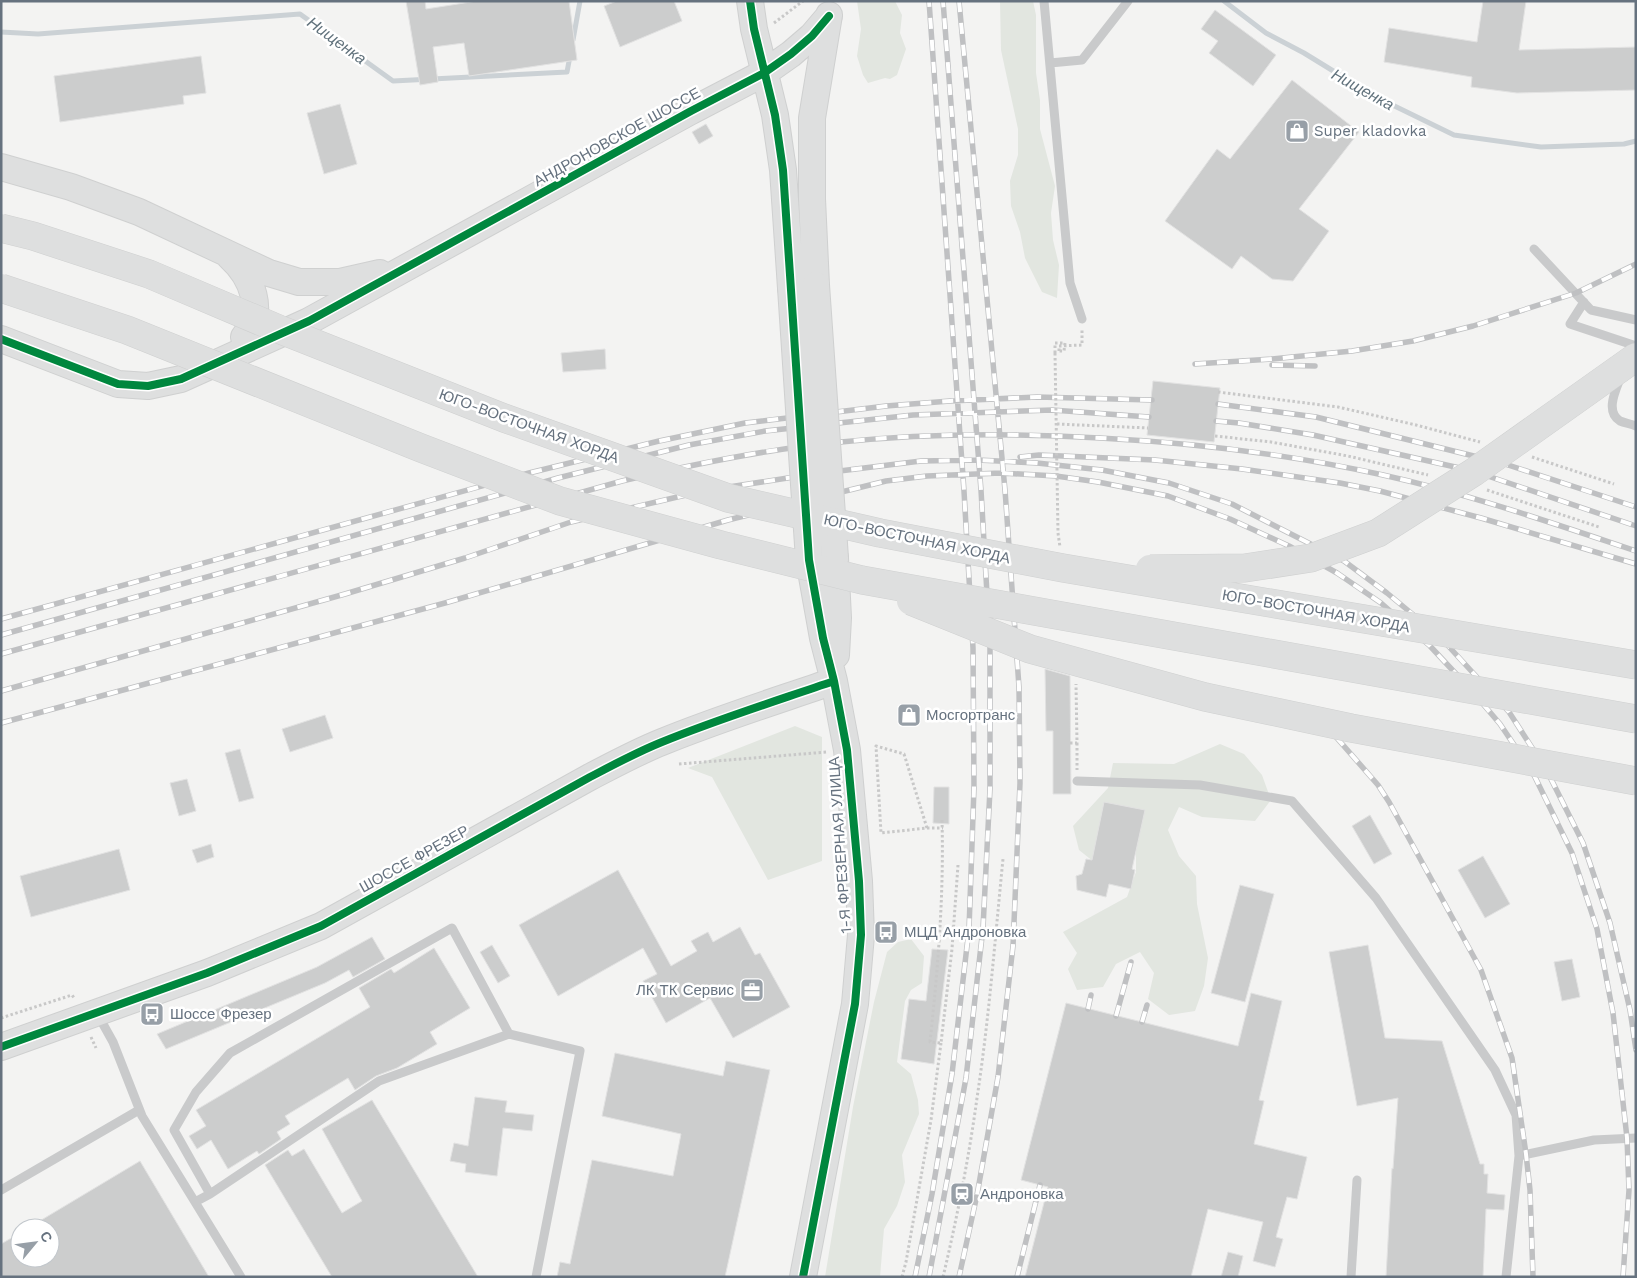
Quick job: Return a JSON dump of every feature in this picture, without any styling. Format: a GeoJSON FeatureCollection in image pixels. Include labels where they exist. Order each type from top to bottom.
{"type":"FeatureCollection","features":[{"type":"Feature","properties":{"kind":"main road","name":"ЮГО-ВОСТОЧНАЯ ХОРДА"},"geometry":{"type":"LineString","coordinates":[[1,228],[34,236],[148,274],[282,330],[504,418],[728,498],[880,533],[1063,568],[1636,665]]}},
{"type":"Feature","properties":{"kind":"main road"},"geometry":{"type":"LineString","coordinates":[[1,288],[128,330],[421,448],[560,501],[721,545],[862,580],[1636,719]]}},
{"type":"Feature","properties":{"kind":"main road"},"geometry":{"type":"LineString","coordinates":[[1063,568],[1185,570],[1245,568],[1310,558],[1378,533],[1474,472],[1634,349]]}},
{"type":"Feature","properties":{"kind":"main road"},"geometry":{"type":"LineString","coordinates":[[862,580],[1030,649],[1205,697],[1351,728],[1636,781]]}},
{"type":"Feature","properties":{"kind":"street","name":"1-Я ФРЕЗЕРНАЯ УЛИЦА"},"geometry":{"type":"LineString","coordinates":[[750,1],[764,73],[776,115],[783,170],[809,560],[823,638],[834,681],[847,750],[859,881],[861,935],[855,1004],[802,1277]]}},
{"type":"Feature","properties":{"kind":"street","name":"1-Я ФРЕЗЕРНАЯ УЛИЦА"},"geometry":{"type":"LineString","coordinates":[[830,9],[812,118],[812,199],[838,618],[834,681]]}},
{"type":"Feature","properties":{"kind":"street","name":"АНДРОНОВСКОЕ ШОССЕ"},"geometry":{"type":"LineString","coordinates":[[1,339],[118,384],[148,386],[182,379],[309,321],[764,73],[812,36],[830,9]]}},
{"type":"Feature","properties":{"kind":"street"},"geometry":{"type":"LineString","coordinates":[[1,167],[71,187],[139,212],[269,273],[299,282],[340,282],[408,267]]}},
{"type":"Feature","properties":{"kind":"street"},"geometry":{"type":"LineString","coordinates":[[223,251],[240,266],[247,277],[253,291],[256,307],[253,320],[246,334],[225,358]]}},
{"type":"Feature","properties":{"kind":"street","name":"ШОССЕ ФРЕЗЕР"},"geometry":{"type":"LineString","coordinates":[[1,1047],[207,973],[321,926],[590,777],[661,742],[834,681]]}},
{"type":"Feature","properties":{"kind":"lane"},"geometry":{"type":"LineString","coordinates":[[1044,1],[1070,283],[1082,319]]}},
{"type":"Feature","properties":{"kind":"lane"},"geometry":{"type":"LineString","coordinates":[[1050,63],[1082,60],[1128,1]]}},
{"type":"Feature","properties":{"kind":"lane"},"geometry":{"type":"LineString","coordinates":[[1534,249],[1591,310],[1636,320]]}},
{"type":"Feature","properties":{"kind":"lane"},"geometry":{"type":"LineString","coordinates":[[1584,302],[1570,324],[1634,349],[1612,404],[1612,409],[1620,420],[1636,426]]}},
{"type":"Feature","properties":{"kind":"lane"},"geometry":{"type":"LineString","coordinates":[[1077,780],[1200,785],[1292,801],[1376,898],[1495,1070],[1516,1115],[1519,1156],[1506,1277]]}},
{"type":"Feature","properties":{"kind":"lane"},"geometry":{"type":"LineString","coordinates":[[210,1194],[174,1130],[196,1092],[230,1053],[452,928],[509,1034]]}},
{"type":"Feature","properties":{"kind":"lane"},"geometry":{"type":"LineString","coordinates":[[97,1012],[112,1042],[140,1110],[240,1277]]}},
{"type":"Feature","properties":{"kind":"lane"},"geometry":{"type":"LineString","coordinates":[[195,1202],[210,1194],[379,1081],[509,1034],[580,1052],[536,1277]]}},
{"type":"Feature","properties":{"kind":"lane"},"geometry":{"type":"LineString","coordinates":[[1,1190],[140,1110]]}},
{"type":"Feature","properties":{"kind":"lane"},"geometry":{"type":"LineString","coordinates":[[1519,1156],[1594,1140],[1636,1138]]}},
{"type":"Feature","properties":{"kind":"lane"},"geometry":{"type":"LineString","coordinates":[[1351,1277],[1357,1180]]}},
{"type":"Feature","properties":{"kind":"path"},"geometry":{"type":"LineString","coordinates":[[1058,533],[1055,343],[1065,343],[1064,351],[1059,351],[1059,346],[1066,346],[1082,345],[1082,319]]}},
{"type":"Feature","properties":{"kind":"path"},"geometry":{"type":"LineString","coordinates":[[1218,392],[1338,407],[1482,443]]}},
{"type":"Feature","properties":{"kind":"path"},"geometry":{"type":"LineString","coordinates":[[1057,424],[1148,428]]}},
{"type":"Feature","properties":{"kind":"path"},"geometry":{"type":"LineString","coordinates":[[1215,436],[1271,442]]}},
{"type":"Feature","properties":{"kind":"path"},"geometry":{"type":"LineString","coordinates":[[1530,456],[1614,484]]}},
{"type":"Feature","properties":{"kind":"path"},"geometry":{"type":"LineString","coordinates":[[1077,743],[1077,780]]}},
{"type":"Feature","properties":{"kind":"path"},"geometry":{"type":"LineString","coordinates":[[927,828],[904,754],[876,746],[881,834],[927,828],[943,828]]}},
{"type":"Feature","properties":{"kind":"path"},"geometry":{"type":"LineString","coordinates":[[679,764],[835,751]]}},
{"type":"Feature","properties":{"kind":"path"},"geometry":{"type":"LineString","coordinates":[[941,1043],[930,1042],[940,936],[942,820]]}},
{"type":"Feature","properties":{"kind":"path"},"geometry":{"type":"LineString","coordinates":[[943,1277],[978,1098],[1003,859]]}},
{"type":"Feature","properties":{"kind":"path"},"geometry":{"type":"LineString","coordinates":[[902,1277],[932,1120],[952,949],[958,864]]}},
{"type":"Feature","properties":{"kind":"path"},"geometry":{"type":"LineString","coordinates":[[1,1018],[72,995],[75,1000]]}},
{"type":"Feature","properties":{"kind":"shaded area"},"geometry":{"type":"Polygon","coordinates":[[[857,1],[895,1],[902,15],[900,33],[906,49],[897,75],[890,79],[885,78],[868,83],[863,75],[857,56],[861,29],[857,1]]]}},
{"type":"Feature","properties":{"kind":"shaded area"},"geometry":{"type":"Polygon","coordinates":[[[1000,1],[1033,1],[1036,15],[1036,73],[1040,100],[1040,129],[1055,186],[1051,213],[1053,240],[1059,265],[1057,298],[1042,292],[1025,258],[1020,232],[1011,206],[1010,181],[1018,155],[1018,129],[1001,50],[1000,1]]]}},
{"type":"Feature","properties":{"kind":"shaded area"},"geometry":{"type":"Polygon","coordinates":[[[795,726],[822,737],[822,861],[768,880],[712,777],[688,768],[795,726]]]}},
{"type":"Feature","properties":{"kind":"shaded area"},"geometry":{"type":"Polygon","coordinates":[[[1220,744],[1244,754],[1262,775],[1271,800],[1255,821],[1202,817],[1179,807],[1168,830],[1179,856],[1196,876],[1197,904],[1208,958],[1204,986],[1195,1011],[1169,1015],[1148,999],[1154,973],[1140,952],[1116,964],[1103,987],[1077,990],[1068,969],[1077,953],[1063,932],[1127,897],[1136,872],[1136,846],[1099,866],[1079,850],[1073,826],[1108,788],[1113,763],[1174,764],[1220,744]]]}},
{"type":"Feature","properties":{"kind":"shaded area"},"geometry":{"type":"Polygon","coordinates":[[[911,939],[924,956],[922,983],[911,990],[905,1001],[897,1062],[911,1074],[918,1100],[919,1114],[902,1155],[905,1182],[897,1206],[884,1229],[880,1277],[825,1277],[853,1107],[874,1002],[887,952],[898,942],[911,939]]]}},
{"type":"Feature","properties":{"kind":"building"},"geometry":{"type":"Polygon","coordinates":[[[406,1],[425,1],[426,9],[477,1],[569,1],[577,60],[469,76],[464,43],[433,47],[438,82],[420,85],[406,1]]]}},
{"type":"Feature","properties":{"kind":"building"},"geometry":{"type":"Polygon","coordinates":[[[617,1],[674,1],[682,21],[620,47],[604,6],[617,1]]]}},
{"type":"Feature","properties":{"kind":"building"},"geometry":{"type":"Polygon","coordinates":[[[1483,1],[1526,1],[1519,50],[1636,47],[1636,90],[1517,93],[1471,87],[1472,77],[1384,62],[1389,28],[1477,42],[1483,1]]]}},
{"type":"Feature","properties":{"kind":"building"},"geometry":{"type":"Polygon","coordinates":[[[1215,10],[1276,55],[1253,86],[1209,53],[1218,41],[1201,29],[1215,10]]]}},
{"type":"Feature","properties":{"kind":"building"},"geometry":{"type":"Polygon","coordinates":[[[201,56],[206,93],[183,96],[184,104],[60,122],[54,76],[201,56]]]}},
{"type":"Feature","properties":{"kind":"building"},"geometry":{"type":"Polygon","coordinates":[[[1292,80],[1359,132],[1299,209],[1329,231],[1293,281],[1272,279],[1241,256],[1232,269],[1165,221],[1217,149],[1230,159],[1292,80]]]}},
{"type":"Feature","properties":{"kind":"building"},"geometry":{"type":"Polygon","coordinates":[[[340,104],[357,164],[324,174],[307,113],[340,104]]]}},
{"type":"Feature","properties":{"kind":"building"},"geometry":{"type":"Polygon","coordinates":[[[706,124],[713,136],[699,144],[692,132],[706,124]]]}},
{"type":"Feature","properties":{"kind":"building"},"geometry":{"type":"Polygon","coordinates":[[[605,349],[606,369],[563,372],[561,353],[605,349]]]}},
{"type":"Feature","properties":{"kind":"building"},"geometry":{"type":"Polygon","coordinates":[[[1153,381],[1220,388],[1214,442],[1147,435],[1153,381]]]}},
{"type":"Feature","properties":{"kind":"building"},"geometry":{"type":"Polygon","coordinates":[[[1045,669],[1070,676],[1071,794],[1053,794],[1053,731],[1046,731],[1045,669]]]}},
{"type":"Feature","properties":{"kind":"building"},"geometry":{"type":"Polygon","coordinates":[[[325,715],[333,738],[290,752],[282,729],[325,715]]]}},
{"type":"Feature","properties":{"kind":"building"},"geometry":{"type":"Polygon","coordinates":[[[240,749],[254,798],[239,802],[225,753],[240,749]]]}},
{"type":"Feature","properties":{"kind":"building"},"geometry":{"type":"Polygon","coordinates":[[[187,779],[196,811],[179,816],[170,783],[187,779]]]}},
{"type":"Feature","properties":{"kind":"building"},"geometry":{"type":"Polygon","coordinates":[[[934,787],[949,787],[949,824],[933,823],[934,787]]]}},
{"type":"Feature","properties":{"kind":"building"},"geometry":{"type":"Polygon","coordinates":[[[1104,802],[1145,810],[1132,869],[1135,870],[1131,889],[1109,884],[1106,897],[1077,890],[1076,876],[1082,874],[1086,859],[1092,860],[1104,802]]]}},
{"type":"Feature","properties":{"kind":"building"},"geometry":{"type":"Polygon","coordinates":[[[1370,815],[1392,854],[1374,864],[1352,826],[1370,815]]]}},
{"type":"Feature","properties":{"kind":"building"},"geometry":{"type":"Polygon","coordinates":[[[211,844],[214,857],[197,863],[192,850],[211,844]]]}},
{"type":"Feature","properties":{"kind":"building"},"geometry":{"type":"Polygon","coordinates":[[[119,849],[130,890],[31,917],[20,876],[119,849]]]}},
{"type":"Feature","properties":{"kind":"building"},"geometry":{"type":"Polygon","coordinates":[[[1483,856],[1510,904],[1485,918],[1458,870],[1483,856]]]}},
{"type":"Feature","properties":{"kind":"building"},"geometry":{"type":"Polygon","coordinates":[[[618,870],[671,966],[697,951],[691,941],[708,932],[713,942],[740,927],[755,955],[760,953],[790,1007],[733,1038],[710,998],[666,1023],[643,981],[657,974],[643,948],[558,996],[519,925],[618,870]]]}},
{"type":"Feature","properties":{"kind":"building"},"geometry":{"type":"Polygon","coordinates":[[[1240,885],[1274,894],[1245,1002],[1211,993],[1240,885]]]}},
{"type":"Feature","properties":{"kind":"building"},"geometry":{"type":"Polygon","coordinates":[[[372,937],[385,959],[353,977],[349,970],[325,983],[166,1049],[157,1034],[317,967],[372,937]]]}},
{"type":"Feature","properties":{"kind":"building"},"geometry":{"type":"Polygon","coordinates":[[[492,945],[510,976],[498,983],[480,952],[492,945]]]}},
{"type":"Feature","properties":{"kind":"building"},"geometry":{"type":"Polygon","coordinates":[[[1368,945],[1385,1038],[1442,1041],[1480,1164],[1484,1164],[1484,1174],[1488,1174],[1487,1193],[1505,1195],[1504,1210],[1486,1209],[1483,1277],[1386,1277],[1398,1098],[1357,1106],[1329,952],[1368,945]]]}},
{"type":"Feature","properties":{"kind":"building"},"geometry":{"type":"Polygon","coordinates":[[[434,948],[470,1008],[430,1032],[437,1044],[397,1068],[376,1076],[355,1090],[348,1078],[285,1116],[290,1124],[277,1132],[281,1139],[259,1154],[257,1151],[228,1169],[211,1140],[197,1149],[189,1136],[206,1126],[196,1110],[370,1007],[359,988],[391,969],[394,973],[434,948]]]}},
{"type":"Feature","properties":{"kind":"building"},"geometry":{"type":"Polygon","coordinates":[[[932,949],[948,950],[934,1064],[901,1059],[909,999],[926,1001],[932,949]]]}},
{"type":"Feature","properties":{"kind":"building"},"geometry":{"type":"Polygon","coordinates":[[[1572,959],[1580,997],[1562,1001],[1554,962],[1572,959]]]}},
{"type":"Feature","properties":{"kind":"building"},"geometry":{"type":"Polygon","coordinates":[[[1251,993],[1282,1001],[1259,1100],[1264,1101],[1254,1144],[1307,1157],[1297,1199],[1287,1197],[1276,1237],[1283,1239],[1275,1267],[1253,1261],[1263,1222],[1208,1209],[1191,1277],[1025,1277],[1048,1187],[1021,1180],[1066,1003],[1238,1046],[1251,993]]]}},
{"type":"Feature","properties":{"kind":"building"},"geometry":{"type":"Polygon","coordinates":[[[615,1053],[723,1076],[726,1061],[770,1070],[725,1277],[557,1277],[560,1262],[570,1264],[592,1160],[673,1176],[681,1134],[602,1116],[615,1053]]]}},
{"type":"Feature","properties":{"kind":"building"},"geometry":{"type":"Polygon","coordinates":[[[475,1097],[507,1101],[505,1112],[534,1115],[532,1131],[503,1128],[497,1176],[465,1172],[466,1164],[450,1161],[454,1143],[468,1146],[475,1097]]]}},
{"type":"Feature","properties":{"kind":"building"},"geometry":{"type":"Polygon","coordinates":[[[372,1100],[478,1277],[332,1277],[265,1165],[288,1150],[292,1156],[304,1149],[342,1213],[362,1201],[322,1129],[372,1100]]]}},
{"type":"Feature","properties":{"kind":"building"},"geometry":{"type":"Polygon","coordinates":[[[140,1161],[209,1277],[1,1277],[1,1244],[10,1239],[10,1268],[60,1268],[60,1218],[45,1218],[140,1161]]]}},
{"type":"Feature","properties":{"kind":"building"},"geometry":{"type":"Polygon","coordinates":[[[1228,1252],[1243,1256],[1238,1277],[1221,1277],[1228,1252]]]}},
{"type":"Feature","properties":{"kind":"waterway","name":"Нищенка"},"geometry":{"type":"LineString","coordinates":[[573,40],[580,1]]}},
{"type":"Feature","properties":{"kind":"waterway","name":"Нищенка"},"geometry":{"type":"LineString","coordinates":[[1224,1],[1266,33],[1304,53],[1374,96],[1454,135],[1541,147],[1624,144],[1636,141]]}},
{"type":"Feature","properties":{"kind":"waterway","name":"Нищенка"},"geometry":{"type":"LineString","coordinates":[[1,32],[38,34],[300,14],[393,81],[567,72],[570,56]]}},
{"type":"Feature","properties":{"kind":"railway"},"geometry":{"type":"LineString","coordinates":[[915,1277],[932,1194],[952,1074],[969,929],[974,788],[973,648],[964,491],[929,1]]}},
{"type":"Feature","properties":{"kind":"railway"},"geometry":{"type":"LineString","coordinates":[[929,1277],[966,1078],[983,928],[990,789],[990,646],[981,490],[943,1]]}},
{"type":"Feature","properties":{"kind":"railway"},"geometry":{"type":"LineString","coordinates":[[959,1],[1005,490],[1019,687],[1020,783],[1013,946],[998,1077],[977,1195],[959,1277]]}},
{"type":"Feature","properties":{"kind":"railway"},"geometry":{"type":"LineString","coordinates":[[1195,364],[1352,351],[1413,341],[1473,326],[1576,293],[1636,264]]}},
{"type":"Feature","properties":{"kind":"railway"},"geometry":{"type":"LineString","coordinates":[[1272,365],[1315,366]]}},
{"type":"Feature","properties":{"kind":"railway"},"geometry":{"type":"LineString","coordinates":[[1,619],[529,473],[659,441],[745,423],[886,406],[950,401],[1037,397],[1152,400]]}},
{"type":"Feature","properties":{"kind":"railway"},"geometry":{"type":"LineString","coordinates":[[1218,404],[1316,417],[1502,463],[1636,507]]}},
{"type":"Feature","properties":{"kind":"railway"},"geometry":{"type":"LineString","coordinates":[[1,635],[558,478],[689,445],[765,431],[913,415],[1052,410],[1149,417]]}},
{"type":"Feature","properties":{"kind":"railway"},"geometry":{"type":"LineString","coordinates":[[1216,421],[1313,435],[1473,471],[1636,526]]}},
{"type":"Feature","properties":{"kind":"railway"},"geometry":{"type":"LineString","coordinates":[[1,654],[622,481],[758,453],[873,439],[971,435],[1068,436],[1171,443],[1277,455],[1383,475],[1447,491],[1636,551]]}},
{"type":"Feature","properties":{"kind":"railway"},"geometry":{"type":"LineString","coordinates":[[1020,457],[1039,455],[1155,460],[1242,469],[1340,483],[1380,491],[1481,518],[1636,564]]}},
{"type":"Feature","properties":{"kind":"railway"},"geometry":{"type":"LineString","coordinates":[[1,691],[345,594],[465,558],[571,522],[703,491],[807,475],[921,461],[978,460],[1037,463],[1102,470],[1169,483],[1232,504],[1344,561],[1387,593],[1440,637],[1509,712],[1547,771],[1583,843],[1610,923],[1630,1010],[1636,1050]]}},
{"type":"Feature","properties":{"kind":"railway"},"geometry":{"type":"LineString","coordinates":[[1,723],[445,603],[728,520],[886,481],[927,476],[1001,473],[1056,476],[1168,496],[1230,519],[1289,546],[1337,573],[1381,603],[1430,646],[1472,691],[1500,724],[1533,773],[1572,853],[1597,929],[1613,1013],[1627,1138],[1629,1190],[1623,1277]]}},
{"type":"Feature","properties":{"kind":"railway"},"geometry":{"type":"LineString","coordinates":[[1336,737],[1378,785],[1389,802],[1481,970],[1512,1058],[1530,1190],[1533,1277]]}},
{"type":"Feature","properties":{"kind":"railway"},"geometry":{"type":"LineString","coordinates":[[1116,1016],[1131,962]]}},
{"type":"Feature","properties":{"kind":"railway"},"geometry":{"type":"LineString","coordinates":[[1088,1009],[1091,995]]}},
{"type":"Feature","properties":{"kind":"railway"},"geometry":{"type":"LineString","coordinates":[[1142,1022],[1147,1005]]}},
{"type":"Feature","properties":{"kind":"railway"},"geometry":{"type":"LineString","coordinates":[[1017,1277],[1040,1185]]}},
{"type":"Feature","properties":{"kind":"cycle path"},"geometry":{"type":"LineString","coordinates":[[750,1],[754,29],[775,115],[783,170],[809,560],[823,638],[834,681],[847,750],[859,881],[861,935],[855,1004],[803,1277]]}},
{"type":"Feature","properties":{"kind":"cycle path"},"geometry":{"type":"LineString","coordinates":[[1,339],[118,384],[148,386],[181,379],[309,321],[691,111],[764,73],[812,36],[829,16]]}},
{"type":"Feature","properties":{"kind":"cycle path"},"geometry":{"type":"LineString","coordinates":[[1,1047],[207,973],[321,926],[634,754],[747,710],[834,681]]}},
{"type":"Feature","properties":{"kind":"place","name":"Super kladovka"},"geometry":{"type":"Point","coordinates":[1297,131]}},
{"type":"Feature","properties":{"kind":"place","name":"Мосгортранс"},"geometry":{"type":"Point","coordinates":[909,715]}},
{"type":"Feature","properties":{"kind":"place","name":"МЦД Андроновка"},"geometry":{"type":"Point","coordinates":[886,932]}},
{"type":"Feature","properties":{"kind":"place","name":"ЛК ТК Сервис"},"geometry":{"type":"Point","coordinates":[752,990]}},
{"type":"Feature","properties":{"kind":"place","name":"Шоссе Фрезер"},"geometry":{"type":"Point","coordinates":[152,1014]}},
{"type":"Feature","properties":{"kind":"place","name":"Андроновка"},"geometry":{"type":"Point","coordinates":[962,1194]}}]}
